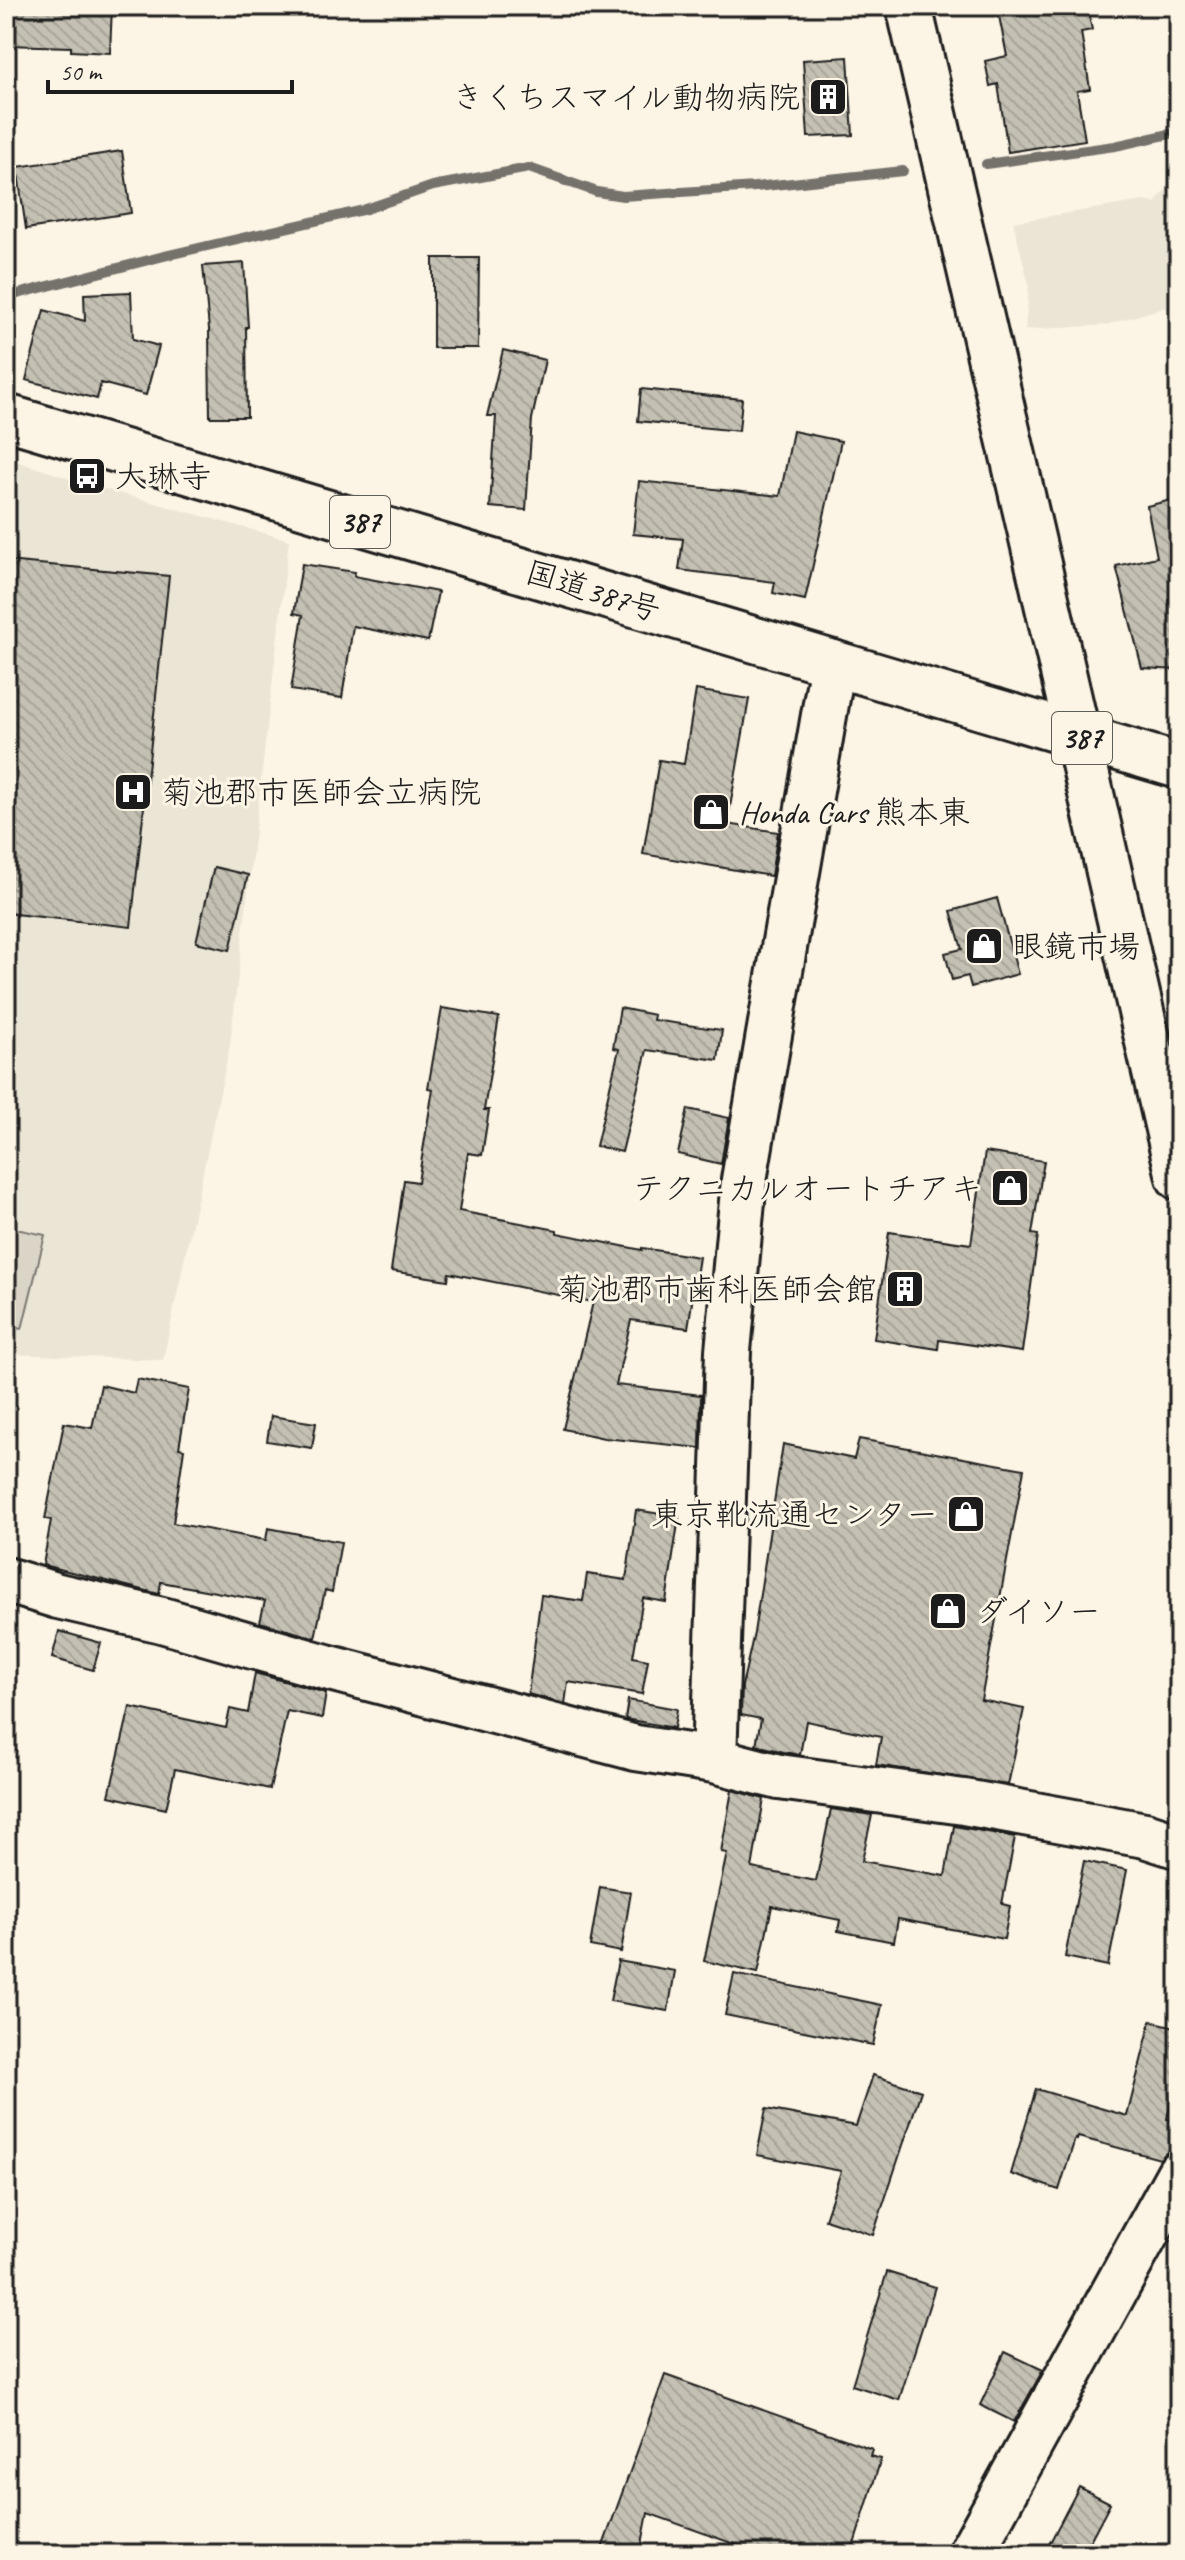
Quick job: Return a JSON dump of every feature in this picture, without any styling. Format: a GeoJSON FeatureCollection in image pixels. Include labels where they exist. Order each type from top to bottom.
{"type":"FeatureCollection","features":[{"type":"Feature","properties":{"kind":"main road"},"geometry":{"type":"LineString","coordinates":[[909,6],[1179,1177]]}},
{"type":"Feature","properties":{"kind":"main road","name":"国道387号"},"geometry":{"type":"LineString","coordinates":[[6,417],[1179,766]]}},
{"type":"Feature","properties":{"kind":"main road"},"geometry":{"type":"LineString","coordinates":[[714,1760],[728,1351],[744,1180],[833,663]]}},
{"type":"Feature","properties":{"kind":"main road"},"geometry":{"type":"LineString","coordinates":[[6,1580],[636,1748],[714,1760],[779,1777],[964,1802],[1145,1835],[1179,1846]]}},
{"type":"Feature","properties":{"kind":"main road"},"geometry":{"type":"LineString","coordinates":[[970,2554],[1179,2174]]}},
{"type":"Feature","properties":{"kind":"shaded area"},"geometry":{"type":"Polygon","coordinates":[[[1179,173],[1179,339],[1166,307],[1106,325],[1025,330],[1029,285],[1013,222],[1143,201],[1155,203],[1179,173]]]}},
{"type":"Feature","properties":{"kind":"shaded area","name":"菊池郡市医師会立病院"},"geometry":{"type":"Polygon","coordinates":[[[6,458],[90,485],[289,540],[230,1045],[163,1360],[6,1354],[6,458]]]}},
{"type":"Feature","properties":{"kind":"shaded area"},"geometry":{"type":"Polygon","coordinates":[[[6,1227],[45,1235],[22,1329],[6,1326],[6,1227]]]}},
{"type":"Feature","properties":{"kind":"building"},"geometry":{"type":"Polygon","coordinates":[[[6,6],[112,6],[110,53],[71,51],[71,47],[6,45],[6,6]]]}},
{"type":"Feature","properties":{"kind":"building"},"geometry":{"type":"Polygon","coordinates":[[[997,6],[1087,6],[1092,30],[1081,32],[1090,89],[1077,91],[1085,140],[1008,152],[998,84],[990,86],[985,61],[1007,56],[997,6]]]}},
{"type":"Feature","properties":{"kind":"building","name":"きくちスマイル動物病院"},"geometry":{"type":"Polygon","coordinates":[[[848,57],[853,135],[808,137],[803,60],[848,57]]]}},
{"type":"Feature","properties":{"kind":"building"},"geometry":{"type":"Polygon","coordinates":[[[122,151],[131,213],[26,229],[17,167],[122,151]]]}},
{"type":"Feature","properties":{"kind":"building"},"geometry":{"type":"Polygon","coordinates":[[[433,258],[479,258],[478,348],[433,348],[433,258]]]}},
{"type":"Feature","properties":{"kind":"building"},"geometry":{"type":"Polygon","coordinates":[[[244,263],[248,327],[247,417],[210,417],[209,329],[203,266],[244,263]]]}},
{"type":"Feature","properties":{"kind":"building"},"geometry":{"type":"Polygon","coordinates":[[[131,292],[133,339],[159,346],[146,395],[101,383],[97,399],[26,380],[44,310],[85,321],[84,294],[131,292]]]}},
{"type":"Feature","properties":{"kind":"building"},"geometry":{"type":"Polygon","coordinates":[[[503,350],[545,360],[532,419],[526,510],[490,507],[496,416],[487,416],[503,350]]]}},
{"type":"Feature","properties":{"kind":"building"},"geometry":{"type":"Polygon","coordinates":[[[641,389],[742,399],[739,431],[638,421],[641,389]]]}},
{"type":"Feature","properties":{"kind":"building"},"geometry":{"type":"Polygon","coordinates":[[[793,431],[841,441],[805,600],[773,593],[775,582],[679,570],[683,539],[633,534],[639,481],[780,496],[793,431]]]}},
{"type":"Feature","properties":{"kind":"building"},"geometry":{"type":"Polygon","coordinates":[[[1179,498],[1179,670],[1142,668],[1116,566],[1157,557],[1147,506],[1179,498]]]}},
{"type":"Feature","properties":{"kind":"building"},"geometry":{"type":"Polygon","coordinates":[[[6,561],[169,576],[131,927],[6,913],[6,561]]]}},
{"type":"Feature","properties":{"kind":"building"},"geometry":{"type":"Polygon","coordinates":[[[302,564],[355,572],[354,576],[438,592],[428,641],[353,626],[342,698],[291,690],[303,615],[294,613],[302,564]]]}},
{"type":"Feature","properties":{"kind":"building"},"geometry":{"type":"Polygon","coordinates":[[[696,690],[749,699],[727,824],[778,832],[771,876],[643,854],[659,760],[684,764],[696,690]]]}},
{"type":"Feature","properties":{"kind":"building"},"geometry":{"type":"Polygon","coordinates":[[[214,867],[248,875],[230,950],[196,942],[214,867]]]}},
{"type":"Feature","properties":{"kind":"building"},"geometry":{"type":"Polygon","coordinates":[[[997,898],[1018,974],[971,987],[968,976],[952,980],[945,953],[962,949],[951,911],[997,898]]]}},
{"type":"Feature","properties":{"kind":"building"},"geometry":{"type":"Polygon","coordinates":[[[442,1008],[499,1017],[484,1110],[489,1110],[482,1155],[468,1153],[459,1211],[642,1250],[699,1257],[688,1328],[631,1320],[616,1385],[701,1395],[700,1448],[604,1438],[563,1429],[593,1302],[449,1273],[448,1280],[391,1271],[404,1180],[418,1182],[433,1089],[428,1088],[442,1008]]]}},
{"type":"Feature","properties":{"kind":"building"},"geometry":{"type":"Polygon","coordinates":[[[620,1008],[654,1015],[653,1020],[722,1030],[718,1060],[647,1050],[622,1152],[596,1146],[619,1049],[613,1048],[620,1008]]]}},
{"type":"Feature","properties":{"kind":"building"},"geometry":{"type":"Polygon","coordinates":[[[688,1109],[729,1118],[721,1164],[678,1154],[688,1109]]]}},
{"type":"Feature","properties":{"kind":"building"},"geometry":{"type":"Polygon","coordinates":[[[985,1152],[1044,1161],[1032,1234],[1038,1235],[1022,1352],[939,1340],[938,1349],[874,1339],[889,1232],[971,1244],[985,1152]]]}},
{"type":"Feature","properties":{"kind":"building"},"geometry":{"type":"Polygon","coordinates":[[[137,1379],[189,1389],[179,1448],[184,1449],[173,1523],[266,1540],[268,1528],[341,1542],[332,1592],[325,1590],[315,1638],[260,1622],[265,1601],[161,1582],[159,1594],[43,1565],[51,1520],[45,1519],[64,1423],[92,1428],[101,1385],[134,1393],[137,1379]]]}},
{"type":"Feature","properties":{"kind":"building"},"geometry":{"type":"Polygon","coordinates":[[[271,1416],[316,1423],[312,1448],[267,1441],[271,1416]]]}},
{"type":"Feature","properties":{"kind":"building"},"geometry":{"type":"Polygon","coordinates":[[[859,1439],[1024,1469],[981,1700],[1024,1709],[1008,1785],[876,1765],[881,1737],[806,1721],[800,1755],[756,1745],[761,1719],[741,1715],[742,1686],[754,1633],[783,1444],[854,1459],[859,1439]]]}},
{"type":"Feature","properties":{"kind":"building"},"geometry":{"type":"Polygon","coordinates":[[[636,1510],[679,1517],[666,1602],[643,1598],[633,1657],[648,1660],[642,1694],[568,1682],[565,1704],[528,1694],[541,1595],[583,1601],[587,1574],[626,1580],[636,1510]]]}},
{"type":"Feature","properties":{"kind":"building"},"geometry":{"type":"Polygon","coordinates":[[[59,1631],[101,1643],[93,1670],[52,1658],[59,1631]]]}},
{"type":"Feature","properties":{"kind":"building"},"geometry":{"type":"Polygon","coordinates":[[[255,1673],[326,1693],[322,1718],[287,1711],[270,1789],[175,1769],[166,1809],[109,1796],[130,1707],[226,1728],[230,1709],[248,1713],[255,1673]]]}},
{"type":"Feature","properties":{"kind":"building"},"geometry":{"type":"Polygon","coordinates":[[[628,1700],[677,1709],[674,1728],[625,1719],[628,1700]]]}},
{"type":"Feature","properties":{"kind":"building"},"geometry":{"type":"Polygon","coordinates":[[[732,1790],[764,1799],[752,1868],[816,1881],[831,1809],[872,1815],[862,1861],[945,1876],[954,1826],[1015,1837],[1002,1904],[1010,1906],[1004,1939],[898,1919],[894,1942],[838,1931],[840,1920],[772,1906],[758,1973],[704,1961],[727,1853],[721,1852],[732,1790]]]}},
{"type":"Feature","properties":{"kind":"building"},"geometry":{"type":"Polygon","coordinates":[[[1084,1861],[1127,1870],[1108,1966],[1065,1957],[1084,1861]]]}},
{"type":"Feature","properties":{"kind":"building"},"geometry":{"type":"Polygon","coordinates":[[[600,1887],[631,1892],[621,1952],[590,1946],[600,1887]]]}},
{"type":"Feature","properties":{"kind":"building"},"geometry":{"type":"Polygon","coordinates":[[[618,1961],[675,1971],[668,2011],[610,2001],[618,1961]]]}},
{"type":"Feature","properties":{"kind":"building"},"geometry":{"type":"Polygon","coordinates":[[[734,1974],[882,2005],[873,2045],[725,2015],[734,1974]]]}},
{"type":"Feature","properties":{"kind":"building"},"geometry":{"type":"Polygon","coordinates":[[[1151,2021],[1179,2028],[1179,2070],[1167,2119],[1179,2122],[1178,2149],[1167,2152],[1160,2159],[1078,2137],[1059,2190],[1011,2174],[1036,2089],[1127,2116],[1151,2021]]]}},
{"type":"Feature","properties":{"kind":"building"},"geometry":{"type":"Polygon","coordinates":[[[873,2075],[921,2091],[873,2235],[825,2219],[841,2171],[757,2155],[766,2109],[856,2126],[873,2075]]]}},
{"type":"Feature","properties":{"kind":"building"},"geometry":{"type":"Polygon","coordinates":[[[887,2272],[935,2287],[899,2400],[852,2385],[887,2272]]]}},
{"type":"Feature","properties":{"kind":"building"},"geometry":{"type":"Polygon","coordinates":[[[1005,2352],[1043,2370],[1014,2422],[980,2405],[1005,2352]]]}},
{"type":"Feature","properties":{"kind":"building"},"geometry":{"type":"Polygon","coordinates":[[[665,2375],[872,2449],[870,2456],[881,2459],[851,2554],[762,2554],[648,2513],[640,2554],[600,2554],[665,2375]]]}},
{"type":"Feature","properties":{"kind":"building"},"geometry":{"type":"Polygon","coordinates":[[[1079,2487],[1110,2503],[1083,2554],[1044,2554],[1079,2487]]]}},
{"type":"Feature","properties":{"kind":"waterway"},"geometry":{"type":"LineString","coordinates":[[986,164],[1115,146],[1179,132]]}},
{"type":"Feature","properties":{"kind":"waterway"},"geometry":{"type":"LineString","coordinates":[[6,297],[164,256],[363,210],[433,186],[529,168],[597,192],[623,196],[755,187],[903,171]]}},
{"type":"Feature","properties":{"kind":"place","name":"きくちスマイル動物病院"},"geometry":{"type":"Point","coordinates":[828,97]}},
{"type":"Feature","properties":{"kind":"place","name":"大琳寺"},"geometry":{"type":"Point","coordinates":[87,476]}},
{"type":"Feature","properties":{"kind":"place","name":"菊池郡市医師会立病院"},"geometry":{"type":"Point","coordinates":[133,792]}},
{"type":"Feature","properties":{"kind":"place","name":"Honda Cars 熊本東"},"geometry":{"type":"Point","coordinates":[711,812]}},
{"type":"Feature","properties":{"kind":"place","name":"眼鏡市場"},"geometry":{"type":"Point","coordinates":[984,946]}},
{"type":"Feature","properties":{"kind":"place","name":"テクニカルオートチアキ"},"geometry":{"type":"Point","coordinates":[1010,1188]}},
{"type":"Feature","properties":{"kind":"place","name":"菊池郡市歯科医師会館"},"geometry":{"type":"Point","coordinates":[905,1289]}},
{"type":"Feature","properties":{"kind":"place","name":"東京靴流通センター"},"geometry":{"type":"Point","coordinates":[966,1514]}},
{"type":"Feature","properties":{"kind":"place","name":"ダイソー"},"geometry":{"type":"Point","coordinates":[948,1611]}}]}
